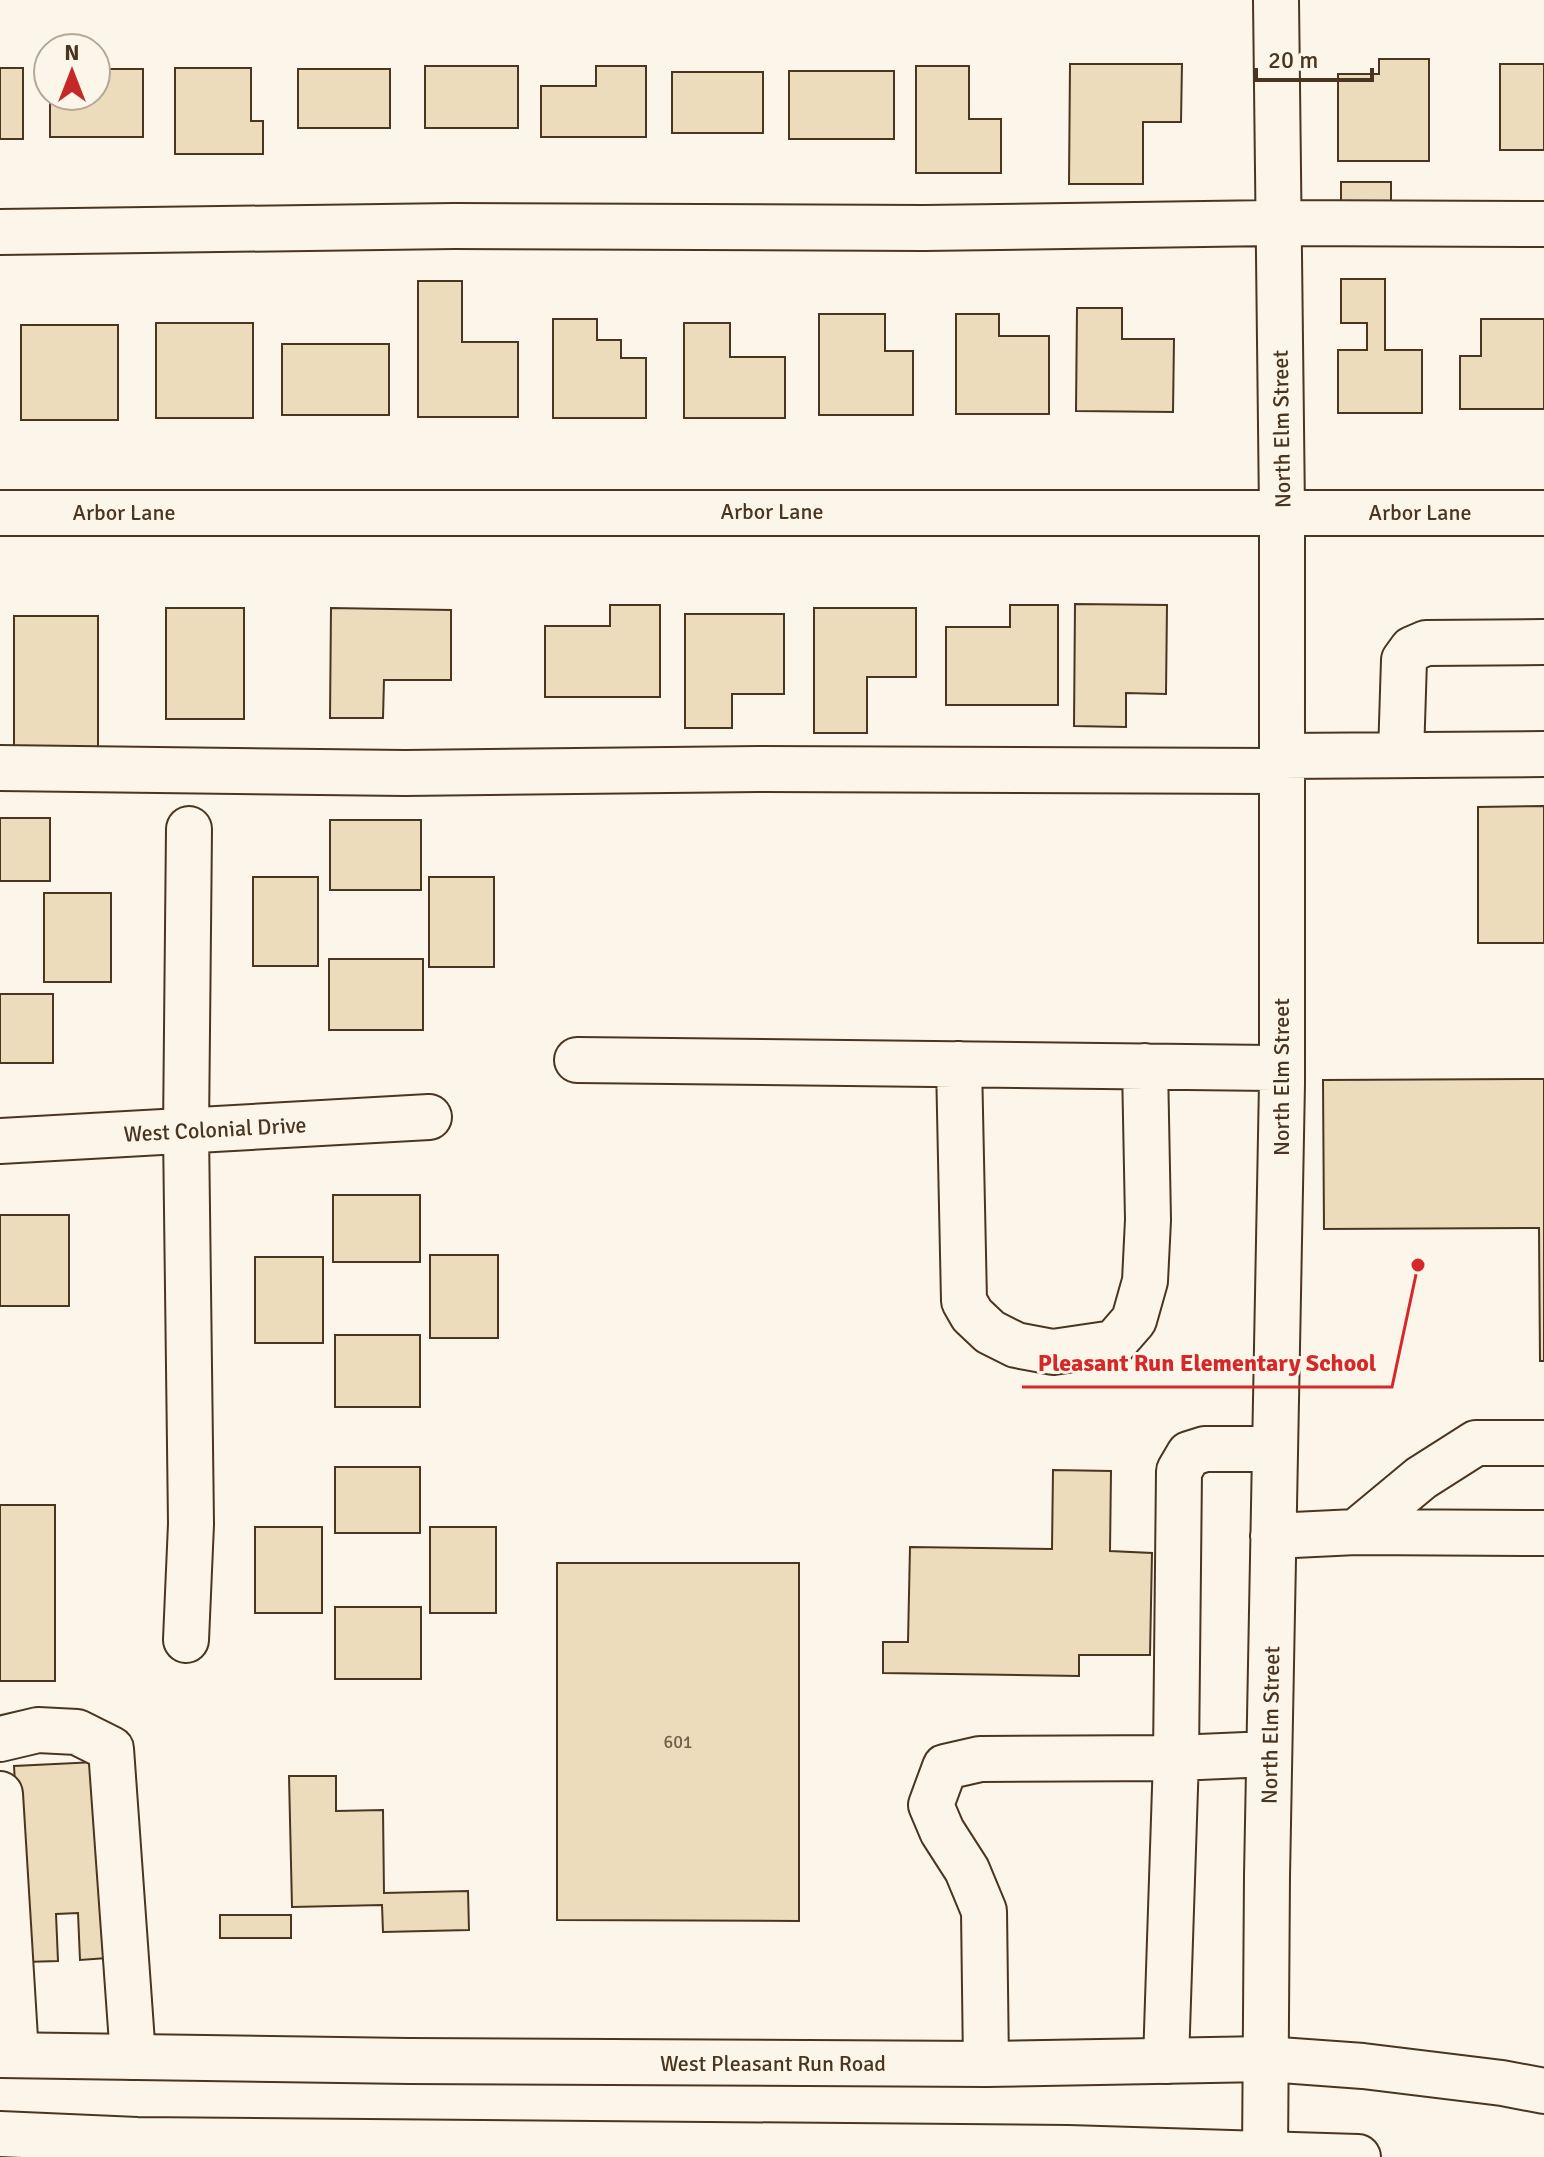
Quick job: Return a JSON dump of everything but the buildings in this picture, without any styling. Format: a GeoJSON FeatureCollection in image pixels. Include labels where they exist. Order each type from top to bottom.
{"type":"FeatureCollection","features":[{"type":"Feature","properties":{"kind":"street","name":"North Elm Street"},"geometry":{"type":"LineString","coordinates":[[1265,2155],[1282,1068],[1282,511],[1276,0]]}},
{"type":"Feature","properties":{"kind":"street"},"geometry":{"type":"LineString","coordinates":[[0,232],[454,226],[924,228],[1278,223],[1544,224]]}},
{"type":"Feature","properties":{"kind":"street","name":"Arbor Lane"},"geometry":{"type":"LineString","coordinates":[[0,513],[1544,513]]}},
{"type":"Feature","properties":{"kind":"street"},"geometry":{"type":"LineString","coordinates":[[1401,755],[1404,660],[1412,649],[1426,643],[1544,642]]}},
{"type":"Feature","properties":{"kind":"street"},"geometry":{"type":"LineString","coordinates":[[0,768],[405,773],[1282,764],[1401,755],[1544,754]]}},
{"type":"Feature","properties":{"kind":"street"},"geometry":{"type":"LineString","coordinates":[[186,1640],[191,1524],[186,1131],[189,829]]}},
{"type":"Feature","properties":{"kind":"street"},"geometry":{"type":"LineString","coordinates":[[577,1060],[1282,1068]]}},
{"type":"Feature","properties":{"kind":"street"},"geometry":{"type":"LineString","coordinates":[[959,1064],[964,1301],[972,1315],[990,1332],[1016,1345],[1053,1352],[1114,1343],[1134,1320],[1145,1281],[1148,1220],[1145,1066]]}},
{"type":"Feature","properties":{"kind":"street","name":"West Colonial Drive"},"geometry":{"type":"LineString","coordinates":[[0,1141],[429,1117]]}},
{"type":"Feature","properties":{"kind":"street"},"geometry":{"type":"LineString","coordinates":[[1356,1532],[1421,1478],[1476,1443],[1544,1443]]}},
{"type":"Feature","properties":{"kind":"street"},"geometry":{"type":"LineString","coordinates":[[1166,2061],[1176,1758],[1179,1471],[1189,1454],[1205,1449],[1275,1449]]}},
{"type":"Feature","properties":{"kind":"street"},"geometry":{"type":"LineString","coordinates":[[1273,1536],[1356,1532],[1544,1533]]}},
{"type":"Feature","properties":{"kind":"street"},"geometry":{"type":"LineString","coordinates":[[0,1739],[38,1730],[77,1732],[111,1749],[133,2057]]}},
{"type":"Feature","properties":{"kind":"street"},"geometry":{"type":"LineString","coordinates":[[986,2064],[984,1911],[967,1870],[942,1831],[931,1805],[945,1767],[980,1759],[1269,1754]]}},
{"type":"Feature","properties":{"kind":"street"},"geometry":{"type":"LineString","coordinates":[[0,1794],[8,2055]]}},
{"type":"Feature","properties":{"kind":"street","name":"West Pleasant Run Road"},"geometry":{"type":"LineString","coordinates":[[8,2055],[986,2064],[1266,2059],[1363,2066],[1544,2091]]}},
{"type":"Feature","properties":{"kind":"street"},"geometry":{"type":"LineString","coordinates":[[0,2134],[137,2140],[1029,2147],[1358,2157]]}},
{"type":"Feature","properties":{"kind":"place","name":"Pleasant Run Elementary School"},"geometry":{"type":"Point","coordinates":[1418,1265]}}]}
